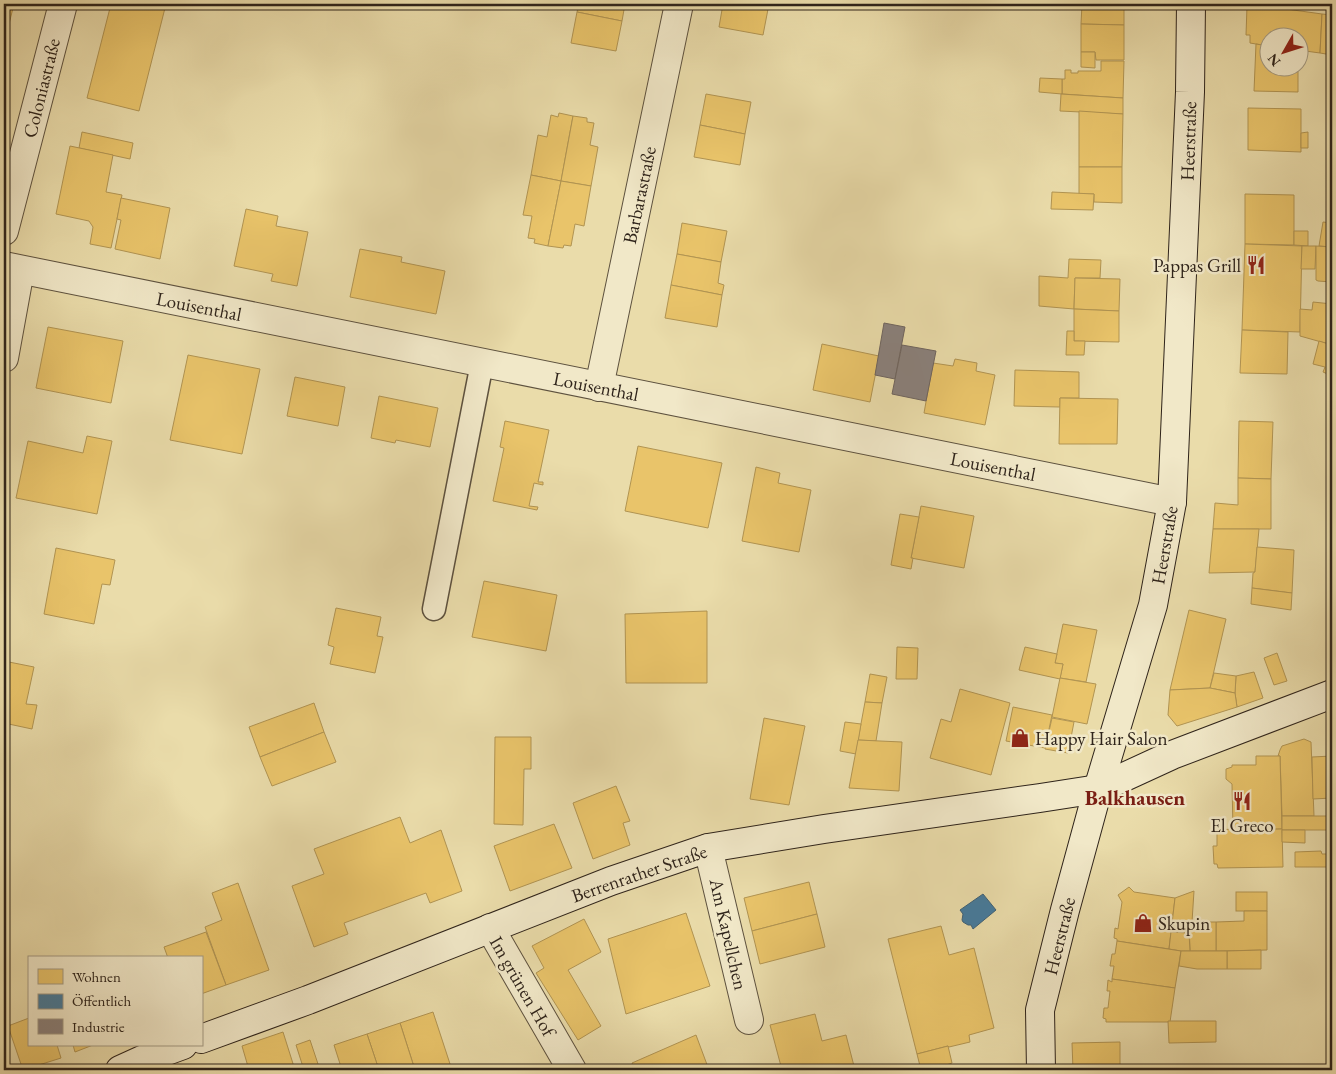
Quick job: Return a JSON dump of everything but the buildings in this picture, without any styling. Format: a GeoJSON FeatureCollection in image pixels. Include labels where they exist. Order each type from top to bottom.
{"type":"FeatureCollection","features":[{"type":"Feature","properties":{"kind":"street","name":"Coloniastraße"},"geometry":{"type":"LineString","coordinates":[[4,231],[62,4]]}},
{"type":"Feature","properties":{"kind":"street","name":"Barbarastraße"},"geometry":{"type":"LineString","coordinates":[[600,387],[678,4]]}},
{"type":"Feature","properties":{"kind":"street","name":"Heerstraße"},"geometry":{"type":"LineString","coordinates":[[1041,1070],[1040,1010],[1098,789],[1154,605],[1172,502],[1190,92],[1191,4]]}},
{"type":"Feature","properties":{"kind":"street","name":"Louisenthal"},"geometry":{"type":"LineString","coordinates":[[4,358],[12,268],[1172,502]]}},
{"type":"Feature","properties":{"kind":"street","name":"Berrenrather Straße"},"geometry":{"type":"LineString","coordinates":[[202,1039],[317,996],[611,881],[708,848],[1098,789],[1172,755],[1332,694]]}},
{"type":"Feature","properties":{"kind":"street","name":"Am Kapellchen"},"geometry":{"type":"LineString","coordinates":[[708,848],[750,1020]]}},
{"type":"Feature","properties":{"kind":"street","name":"Im grünen Hof"},"geometry":{"type":"LineString","coordinates":[[490,928],[572,1070]]}},
{"type":"Feature","properties":{"kind":"street"},"geometry":{"type":"LineString","coordinates":[[120,1070],[180,1046]]}},
{"type":"Feature","properties":{"kind":"lane"},"geometry":{"type":"LineString","coordinates":[[434,609],[482,363]]}},
{"type":"Feature","properties":{"kind":"place","name":"Pappas Grill"},"geometry":{"type":"Point","coordinates":[1256,265]}},
{"type":"Feature","properties":{"kind":"place","name":"Happy Hair Salon"},"geometry":{"type":"Point","coordinates":[1020,738]}},
{"type":"Feature","properties":{"kind":"place","name":"El Greco"},"geometry":{"type":"Point","coordinates":[1242,801]}},
{"type":"Feature","properties":{"kind":"place","name":"Skupin"},"geometry":{"type":"Point","coordinates":[1143,923]}},
{"type":"Feature","properties":{"kind":"district","name":"Balkhausen"},"geometry":{"type":"Point","coordinates":[1135,798]}}]}
